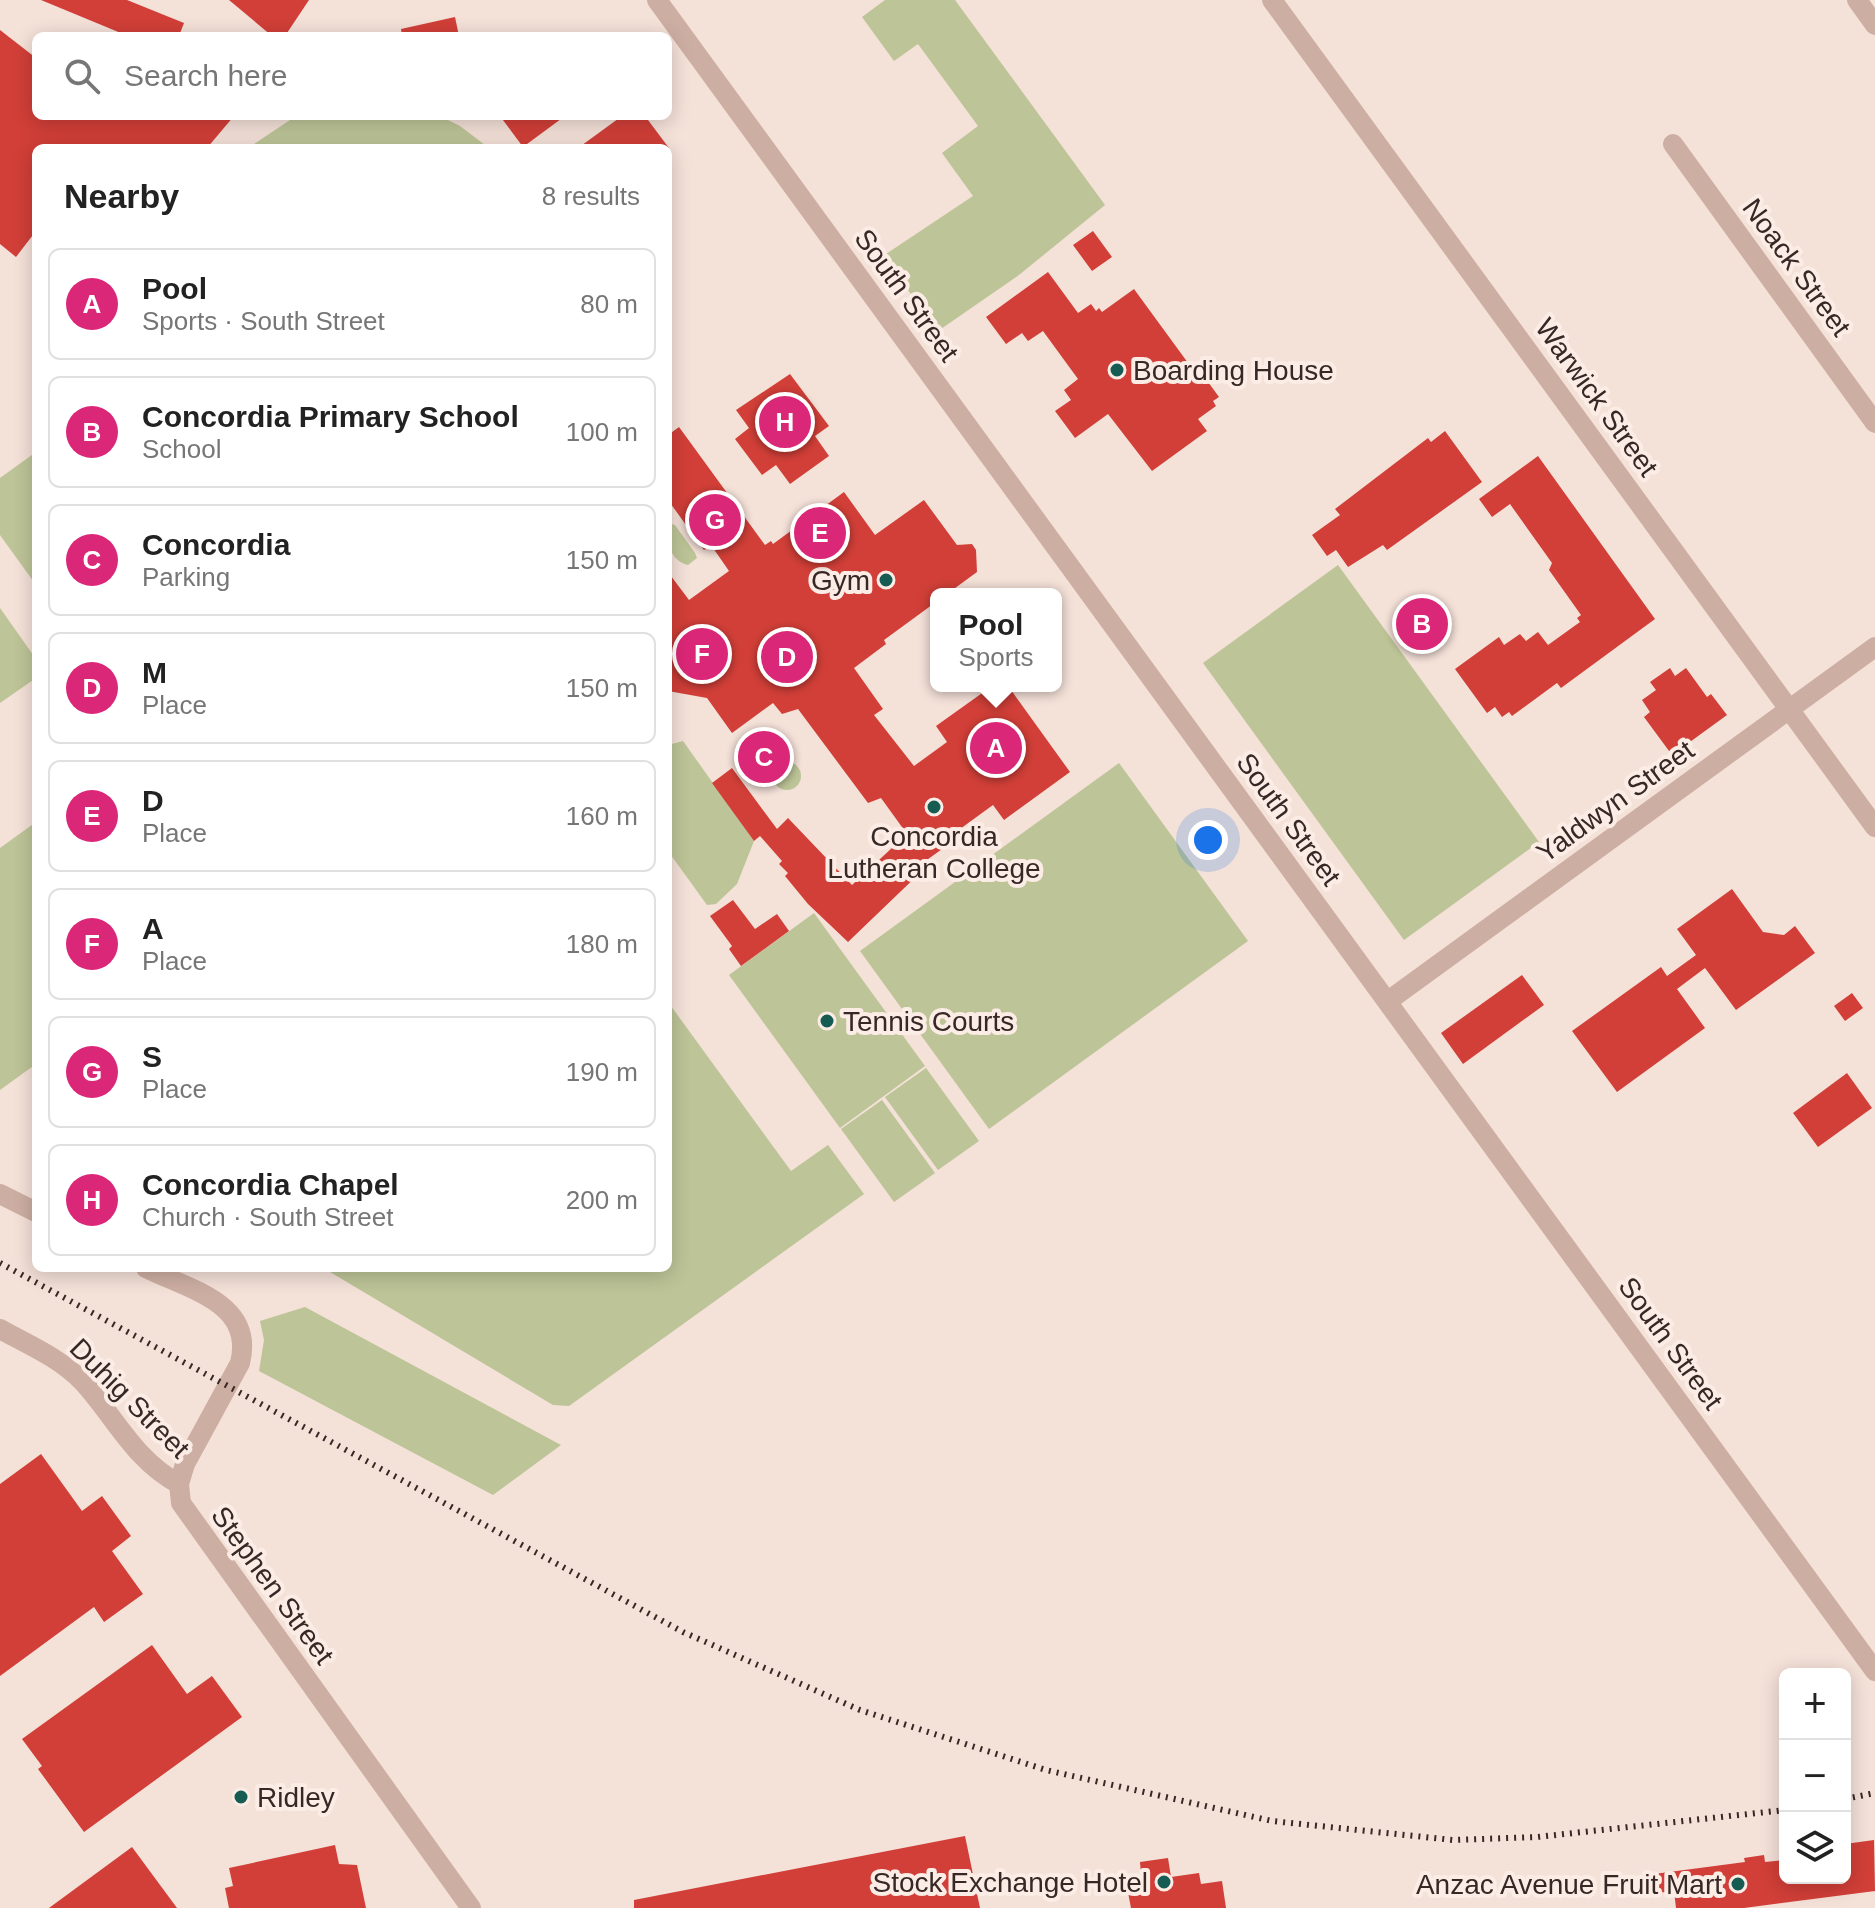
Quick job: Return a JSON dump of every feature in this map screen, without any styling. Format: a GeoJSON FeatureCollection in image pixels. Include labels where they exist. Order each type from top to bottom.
{"type":"FeatureCollection","features":[{"type":"Feature","properties":{"kind":"street","name":"South Street"},"geometry":{"type":"LineString","coordinates":[[657,0],[1875,1671]]}},
{"type":"Feature","properties":{"kind":"street","name":"Warwick Street"},"geometry":{"type":"LineString","coordinates":[[1272,0],[1875,827]]}},
{"type":"Feature","properties":{"kind":"street"},"geometry":{"type":"LineString","coordinates":[[1857,0],[1875,25]]}},
{"type":"Feature","properties":{"kind":"street","name":"Noack Street"},"geometry":{"type":"LineString","coordinates":[[1673,144],[1875,423]]}},
{"type":"Feature","properties":{"kind":"street","name":"Yaldwyn Street"},"geometry":{"type":"LineString","coordinates":[[1388,1001],[1875,647]]}},
{"type":"Feature","properties":{"kind":"street"},"geometry":{"type":"LineString","coordinates":[[0,1194],[32,1210]]}},
{"type":"Feature","properties":{"kind":"street"},"geometry":{"type":"LineString","coordinates":[[154,1272],[226,1308],[236,1318],[244,1345],[240,1363],[185,1464],[179,1484]]}},
{"type":"Feature","properties":{"kind":"street","name":"Duhig Street"},"geometry":{"type":"LineString","coordinates":[[0,1329],[62,1363],[82,1381],[146,1461],[179,1484]]}},
{"type":"Feature","properties":{"kind":"street","name":"Stephen Street"},"geometry":{"type":"LineString","coordinates":[[179,1484],[181,1503],[192,1522],[471,1908]]}},
{"type":"Feature","properties":{"kind":"green space"},"geometry":{"type":"Polygon","coordinates":[[[885,0],[955,0],[1105,205],[1019,275],[938,331],[883,256],[973,196],[942,153],[978,126],[918,44],[894,61],[862,17],[885,0]]]}},
{"type":"Feature","properties":{"kind":"green space"},"geometry":{"type":"Polygon","coordinates":[[[290,120],[448,120],[484,144],[254,144],[290,120]]]}},
{"type":"Feature","properties":{"kind":"green space"},"geometry":{"type":"Polygon","coordinates":[[[32,455],[32,579],[0,535],[0,478],[32,455]]]}},
{"type":"Feature","properties":{"kind":"green space"},"geometry":{"type":"Polygon","coordinates":[[[672,524],[697,558],[688,565],[673,554],[672,524]]]}},
{"type":"Feature","properties":{"kind":"green space"},"geometry":{"type":"Polygon","coordinates":[[[1338,565],[1539,842],[1404,940],[1203,663],[1338,565]]]}},
{"type":"Feature","properties":{"kind":"green space"},"geometry":{"type":"Polygon","coordinates":[[[0,608],[32,653],[32,681],[0,703],[0,608]]]}},
{"type":"Feature","properties":{"kind":"green space"},"geometry":{"type":"Polygon","coordinates":[[[683,741],[754,841],[737,884],[716,904],[707,905],[672,857],[672,744],[683,741]]]}},
{"type":"Feature","properties":{"kind":"green space"},"geometry":{"type":"Polygon","coordinates":[[[787,762],[797,766],[801,776],[797,786],[787,790],[777,786],[773,776],[777,766],[787,762]]]}},
{"type":"Feature","properties":{"kind":"green space"},"geometry":{"type":"Polygon","coordinates":[[[1119,763],[1248,941],[989,1129],[860,951],[1119,763]]]}},
{"type":"Feature","properties":{"kind":"green space"},"geometry":{"type":"Polygon","coordinates":[[[32,825],[32,1067],[0,1090],[0,848],[32,825]]]}},
{"type":"Feature","properties":{"kind":"green space","name":"Tennis Courts"},"geometry":{"type":"Polygon","coordinates":[[[814,913],[925,1066],[840,1128],[729,975],[814,913]]]}},
{"type":"Feature","properties":{"kind":"green space"},"geometry":{"type":"Polygon","coordinates":[[[672,1007],[791,1171],[828,1145],[864,1194],[569,1406],[553,1405],[330,1272],[672,1272],[672,1007]]]}},
{"type":"Feature","properties":{"kind":"green space"},"geometry":{"type":"Polygon","coordinates":[[[926,1068],[979,1141],[938,1170],[885,1097],[926,1068]]]}},
{"type":"Feature","properties":{"kind":"green space"},"geometry":{"type":"Polygon","coordinates":[[[882,1100],[935,1173],[894,1202],[841,1129],[882,1100]]]}},
{"type":"Feature","properties":{"kind":"green space"},"geometry":{"type":"Polygon","coordinates":[[[305,1307],[561,1445],[493,1495],[259,1371],[264,1340],[260,1321],[305,1307]]]}},
{"type":"Feature","properties":{"kind":"building"},"geometry":{"type":"Polygon","coordinates":[[[41,0],[127,0],[184,23],[181,32],[118,32],[41,0]]]}},
{"type":"Feature","properties":{"kind":"building"},"geometry":{"type":"Polygon","coordinates":[[[229,0],[309,0],[288,32],[267,32],[229,0]]]}},
{"type":"Feature","properties":{"kind":"building"},"geometry":{"type":"Polygon","coordinates":[[[455,17],[458,32],[401,32],[401,29],[455,17]]]}},
{"type":"Feature","properties":{"kind":"building"},"geometry":{"type":"Polygon","coordinates":[[[0,30],[32,55],[32,120],[231,120],[210,144],[32,144],[32,236],[16,257],[0,244],[0,30]]]}},
{"type":"Feature","properties":{"kind":"building"},"geometry":{"type":"Polygon","coordinates":[[[503,120],[560,120],[527,144],[521,144],[503,120]]]}},
{"type":"Feature","properties":{"kind":"building"},"geometry":{"type":"Polygon","coordinates":[[[616,120],[648,120],[666,144],[584,144],[616,120]]]}},
{"type":"Feature","properties":{"kind":"building"},"geometry":{"type":"Polygon","coordinates":[[[1093,231],[1112,257],[1092,271],[1073,245],[1093,231]]]}},
{"type":"Feature","properties":{"kind":"building","name":"Boarding House"},"geometry":{"type":"Polygon","coordinates":[[[1048,272],[1078,313],[1091,304],[1096,311],[1099,308],[1102,312],[1134,289],[1199,378],[1203,375],[1219,397],[1213,401],[1216,406],[1198,419],[1207,431],[1152,471],[1108,414],[1075,438],[1055,411],[1071,400],[1064,390],[1078,379],[1043,331],[1028,341],[1022,333],[1006,344],[986,317],[1048,272]]]}},
{"type":"Feature","properties":{"kind":"building"},"geometry":{"type":"Polygon","coordinates":[[[790,374],[829,426],[815,436],[829,456],[790,484],[776,465],[762,475],[735,439],[749,428],[736,410],[790,374]]]}},
{"type":"Feature","properties":{"kind":"building"},"geometry":{"type":"Polygon","coordinates":[[[679,427],[765,545],[771,541],[773,544],[844,492],[875,535],[924,500],[957,545],[972,544],[976,550],[977,572],[955,588],[930,588],[930,606],[884,640],[886,644],[854,668],[883,709],[874,715],[914,766],[947,742],[936,726],[984,692],[1012,692],[1070,772],[1004,820],[993,805],[960,829],[963,834],[924,862],[924,869],[848,942],[808,904],[785,876],[788,873],[779,864],[782,861],[760,836],[754,841],[712,783],[732,768],[777,829],[788,818],[852,885],[907,834],[881,798],[868,803],[798,709],[782,714],[773,703],[732,733],[707,698],[672,692],[672,577],[689,600],[729,571],[711,545],[704,550],[672,506],[672,432],[679,427]]]}},
{"type":"Feature","properties":{"kind":"building"},"geometry":{"type":"Polygon","coordinates":[[[1445,431],[1482,482],[1387,550],[1383,545],[1348,567],[1336,550],[1327,556],[1312,535],[1340,515],[1335,509],[1428,438],[1431,442],[1445,431]]]}},
{"type":"Feature","properties":{"kind":"building"},"geometry":{"type":"Polygon","coordinates":[[[1538,456],[1655,619],[1561,688],[1557,683],[1512,716],[1509,712],[1502,717],[1495,707],[1487,713],[1455,669],[1499,637],[1504,645],[1520,634],[1526,641],[1538,632],[1548,645],[1580,622],[1577,618],[1581,615],[1549,570],[1552,563],[1510,504],[1492,517],[1479,499],[1538,456]]]}},
{"type":"Feature","properties":{"kind":"building"},"geometry":{"type":"Polygon","coordinates":[[[1670,668],[1675,676],[1686,668],[1707,697],[1711,694],[1727,715],[1672,755],[1644,717],[1650,712],[1642,700],[1656,690],[1650,682],[1670,668]]]}},
{"type":"Feature","properties":{"kind":"building"},"geometry":{"type":"Polygon","coordinates":[[[1732,889],[1763,932],[1784,935],[1795,926],[1815,953],[1736,1010],[1705,968],[1677,989],[1705,1028],[1617,1092],[1572,1031],[1661,967],[1667,976],[1696,955],[1677,929],[1732,889]]]}},
{"type":"Feature","properties":{"kind":"building"},"geometry":{"type":"Polygon","coordinates":[[[733,900],[755,929],[777,914],[789,931],[741,966],[729,949],[732,946],[710,916],[733,900]]]}},
{"type":"Feature","properties":{"kind":"building"},"geometry":{"type":"Polygon","coordinates":[[[1522,975],[1544,1005],[1463,1064],[1441,1033],[1522,975]]]}},
{"type":"Feature","properties":{"kind":"building"},"geometry":{"type":"Polygon","coordinates":[[[1852,993],[1863,1008],[1845,1021],[1834,1006],[1852,993]]]}},
{"type":"Feature","properties":{"kind":"building"},"geometry":{"type":"Polygon","coordinates":[[[1847,1073],[1872,1108],[1818,1147],[1793,1113],[1847,1073]]]}},
{"type":"Feature","properties":{"kind":"building"},"geometry":{"type":"Polygon","coordinates":[[[41,1454],[82,1511],[102,1496],[131,1536],[112,1551],[143,1594],[104,1622],[94,1607],[0,1676],[0,1484],[41,1454]]]}},
{"type":"Feature","properties":{"kind":"building"},"geometry":{"type":"Polygon","coordinates":[[[152,1645],[187,1694],[212,1676],[242,1717],[84,1832],[38,1769],[42,1766],[22,1739],[152,1645]]]}},
{"type":"Feature","properties":{"kind":"building"},"geometry":{"type":"Polygon","coordinates":[[[965,1836],[980,1908],[634,1908],[634,1900],[965,1836]]]}},
{"type":"Feature","properties":{"kind":"building","name":"Anzac Avenue Fruit Mart"},"geometry":{"type":"Polygon","coordinates":[[[1874,1840],[1875,1891],[1744,1908],[1676,1908],[1674,1891],[1656,1893],[1654,1874],[1745,1862],[1744,1858],[1764,1855],[1765,1862],[1779,1861],[1779,1884],[1851,1884],[1851,1843],[1874,1840]]]}},
{"type":"Feature","properties":{"kind":"building"},"geometry":{"type":"Polygon","coordinates":[[[335,1845],[339,1864],[357,1865],[366,1908],[229,1908],[225,1888],[233,1886],[229,1868],[335,1845]]]}},
{"type":"Feature","properties":{"kind":"building"},"geometry":{"type":"Polygon","coordinates":[[[132,1847],[177,1908],[49,1908],[132,1847]]]}},
{"type":"Feature","properties":{"kind":"building","name":"Stock Exchange Hotel"},"geometry":{"type":"Polygon","coordinates":[[[1168,1858],[1171,1877],[1199,1873],[1201,1884],[1222,1881],[1226,1908],[1131,1908],[1125,1877],[1141,1874],[1140,1862],[1168,1858]]]}},
{"type":"Feature","properties":{"kind":"railway"},"geometry":{"type":"LineString","coordinates":[[0,1263],[683,1632],[860,1710],[1046,1770],[1272,1821],[1453,1840],[1537,1837],[1779,1811]]}},
{"type":"Feature","properties":{"kind":"railway"},"geometry":{"type":"LineString","coordinates":[[1851,1798],[1875,1793]]}},
{"type":"Feature","properties":{"kind":"place","name":"Boarding House"},"geometry":{"type":"Point","coordinates":[1117,370]}},
{"type":"Feature","properties":{"kind":"place","name":"Concordia Chapel"},"geometry":{"type":"Point","coordinates":[785,422]}},
{"type":"Feature","properties":{"kind":"place","name":"S"},"geometry":{"type":"Point","coordinates":[715,520]}},
{"type":"Feature","properties":{"kind":"place","name":"D"},"geometry":{"type":"Point","coordinates":[820,533]}},
{"type":"Feature","properties":{"kind":"place","name":"Gym"},"geometry":{"type":"Point","coordinates":[886,580]}},
{"type":"Feature","properties":{"kind":"place","name":"Concordia Primary School"},"geometry":{"type":"Point","coordinates":[1422,624]}},
{"type":"Feature","properties":{"kind":"place","name":"A"},"geometry":{"type":"Point","coordinates":[702,654]}},
{"type":"Feature","properties":{"kind":"place","name":"M"},"geometry":{"type":"Point","coordinates":[787,657]}},
{"type":"Feature","properties":{"kind":"place","name":"Pool"},"geometry":{"type":"Point","coordinates":[996,748]}},
{"type":"Feature","properties":{"kind":"place","name":"Concordia"},"geometry":{"type":"Point","coordinates":[764,757]}},
{"type":"Feature","properties":{"kind":"place","name":"Concordia Lutheran College"},"geometry":{"type":"Point","coordinates":[934,807]}},
{"type":"Feature","properties":{"kind":"place","name":"Tennis Courts"},"geometry":{"type":"Point","coordinates":[827,1021]}},
{"type":"Feature","properties":{"kind":"place","name":"Ridley"},"geometry":{"type":"Point","coordinates":[241,1797]}},
{"type":"Feature","properties":{"kind":"place","name":"Stock Exchange Hotel"},"geometry":{"type":"Point","coordinates":[1164,1882]}},
{"type":"Feature","properties":{"kind":"place","name":"Anzac Avenue Fruit Mart"},"geometry":{"type":"Point","coordinates":[1738,1884]}}]}
